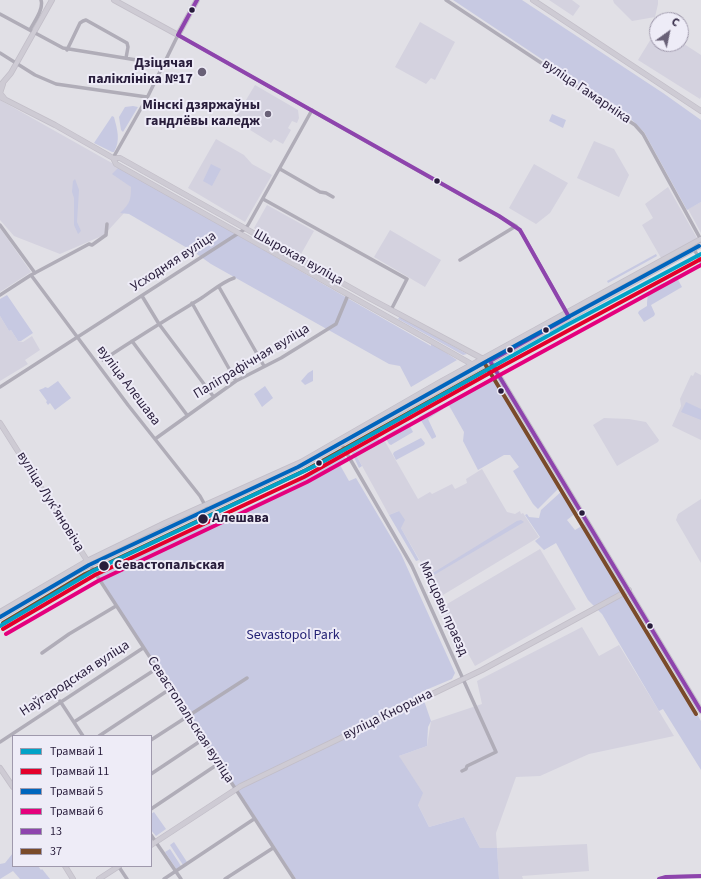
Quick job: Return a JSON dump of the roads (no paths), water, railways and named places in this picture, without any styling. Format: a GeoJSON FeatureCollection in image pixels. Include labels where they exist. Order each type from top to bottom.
{"type":"FeatureCollection","features":[{"type":"Feature","properties":{"kind":"main road"},"geometry":{"type":"LineString","coordinates":[[8,102],[0,92],[1,85],[17,63],[32,31],[52,0]]}},
{"type":"Feature","properties":{"kind":"main road"},"geometry":{"type":"LineString","coordinates":[[114,0],[178,35],[197,0]]}},
{"type":"Feature","properties":{"kind":"main road"},"geometry":{"type":"LineString","coordinates":[[533,0],[696,107],[701,112]]}},
{"type":"Feature","properties":{"kind":"main road","name":"Шырокая вуліца"},"geometry":{"type":"LineString","coordinates":[[0,98],[55,125],[113,158],[120,158],[391,310],[483,359],[490,361]]}},
{"type":"Feature","properties":{"kind":"main road","name":"Шырокая вуліца"},"geometry":{"type":"LineString","coordinates":[[113,158],[116,164],[348,294],[470,365],[479,368]]}},
{"type":"Feature","properties":{"kind":"main road"},"geometry":{"type":"LineString","coordinates":[[0,612],[88,563],[340,443],[479,368],[619,285],[701,239]]}},
{"type":"Feature","properties":{"kind":"main road"},"geometry":{"type":"LineString","coordinates":[[340,443],[470,365],[568,315],[622,290],[701,245]]}},
{"type":"Feature","properties":{"kind":"main road"},"geometry":{"type":"LineString","coordinates":[[619,285],[618,289],[622,290]]}},
{"type":"Feature","properties":{"kind":"main road"},"geometry":{"type":"LineString","coordinates":[[393,320],[397,313]]}},
{"type":"Feature","properties":{"kind":"main road"},"geometry":{"type":"LineString","coordinates":[[490,361],[701,711]]}},
{"type":"Feature","properties":{"kind":"main road","name":"вуліца Лукʼяновіча"},"geometry":{"type":"LineString","coordinates":[[0,423],[88,563]]}},
{"type":"Feature","properties":{"kind":"main road"},"geometry":{"type":"LineString","coordinates":[[0,618],[88,563]]}},
{"type":"Feature","properties":{"kind":"main road","name":"вуліца Кнорына"},"geometry":{"type":"LineString","coordinates":[[152,844],[235,790],[463,680],[629,590]]}},
{"type":"Feature","properties":{"kind":"main road"},"geometry":{"type":"LineString","coordinates":[[0,768],[12,786]]}},
{"type":"Feature","properties":{"kind":"main road"},"geometry":{"type":"LineString","coordinates":[[66,867],[73,879]]}},
{"type":"Feature","properties":{"kind":"main road"},"geometry":{"type":"LineString","coordinates":[[99,879],[117,867]]}},
{"type":"Feature","properties":{"kind":"street"},"geometry":{"type":"LineString","coordinates":[[32,31],[41,8],[41,0]]}},
{"type":"Feature","properties":{"kind":"street","name":"вуліца Гамарніка"},"geometry":{"type":"LineString","coordinates":[[446,0],[635,125],[643,134],[701,239]]}},
{"type":"Feature","properties":{"kind":"street"},"geometry":{"type":"LineString","coordinates":[[0,14],[67,50],[155,63]]}},
{"type":"Feature","properties":{"kind":"street"},"geometry":{"type":"LineString","coordinates":[[67,50],[80,23],[86,20],[127,43],[128,48],[126,58]]}},
{"type":"Feature","properties":{"kind":"street"},"geometry":{"type":"LineString","coordinates":[[113,158],[147,97],[178,35],[516,226],[523,235],[568,315]]}},
{"type":"Feature","properties":{"kind":"street"},"geometry":{"type":"LineString","coordinates":[[0,53],[35,75],[56,84],[147,97]]}},
{"type":"Feature","properties":{"kind":"street","name":"Усходняя вуліца"},"geometry":{"type":"LineString","coordinates":[[0,387],[245,229],[280,170],[312,110]]}},
{"type":"Feature","properties":{"kind":"street"},"geometry":{"type":"LineString","coordinates":[[280,170],[320,192],[326,193],[333,197]]}},
{"type":"Feature","properties":{"kind":"street"},"geometry":{"type":"LineString","coordinates":[[263,199],[407,279],[391,310]]}},
{"type":"Feature","properties":{"kind":"street"},"geometry":{"type":"LineString","coordinates":[[0,295],[33,274],[89,244],[92,244],[106,235],[108,224]]}},
{"type":"Feature","properties":{"kind":"street","name":"вуліца Алешава"},"geometry":{"type":"LineString","coordinates":[[0,225],[33,274],[126,403],[155,439],[206,508]]}},
{"type":"Feature","properties":{"kind":"street"},"geometry":{"type":"LineString","coordinates":[[460,260],[516,226]]}},
{"type":"Feature","properties":{"kind":"street"},"geometry":{"type":"LineString","coordinates":[[701,239],[694,249],[701,262]]}},
{"type":"Feature","properties":{"kind":"street"},"geometry":{"type":"LineString","coordinates":[[103,360],[219,287],[225,281],[234,278]]}},
{"type":"Feature","properties":{"kind":"street"},"geometry":{"type":"LineString","coordinates":[[219,287],[264,366]]}},
{"type":"Feature","properties":{"kind":"street","name":"Паліграфічная вуліца"},"geometry":{"type":"LineString","coordinates":[[155,439],[236,381],[336,324],[348,294]]}},
{"type":"Feature","properties":{"kind":"street"},"geometry":{"type":"LineString","coordinates":[[142,296],[159,324],[213,396]]}},
{"type":"Feature","properties":{"kind":"street"},"geometry":{"type":"LineString","coordinates":[[192,304],[236,381]]}},
{"type":"Feature","properties":{"kind":"street"},"geometry":{"type":"LineString","coordinates":[[132,341],[187,415]]}},
{"type":"Feature","properties":{"kind":"street","name":"Мясцовы праезд"},"geometry":{"type":"LineString","coordinates":[[340,443],[410,562],[433,609],[496,752],[467,766],[466,769],[462,771]]}},
{"type":"Feature","properties":{"kind":"street","name":"Севастопальская вуліца"},"geometry":{"type":"LineString","coordinates":[[88,563],[294,879]]}},
{"type":"Feature","properties":{"kind":"street"},"geometry":{"type":"LineString","coordinates":[[42,654],[70,634],[116,606]]}},
{"type":"Feature","properties":{"kind":"street","name":"Наўгародская вуліца"},"geometry":{"type":"LineString","coordinates":[[0,742],[60,701],[143,648]]}},
{"type":"Feature","properties":{"kind":"street"},"geometry":{"type":"LineString","coordinates":[[74,722],[156,669]]}},
{"type":"Feature","properties":{"kind":"street"},"geometry":{"type":"LineString","coordinates":[[152,739],[247,678]]}},
{"type":"Feature","properties":{"kind":"street"},"geometry":{"type":"LineString","coordinates":[[101,735],[170,689]]}},
{"type":"Feature","properties":{"kind":"street"},"geometry":{"type":"LineString","coordinates":[[60,701],[82,735]]}},
{"type":"Feature","properties":{"kind":"street"},"geometry":{"type":"LineString","coordinates":[[152,773],[202,740]]}},
{"type":"Feature","properties":{"kind":"street"},"geometry":{"type":"LineString","coordinates":[[152,808],[218,764]]}},
{"type":"Feature","properties":{"kind":"street"},"geometry":{"type":"LineString","coordinates":[[164,879],[254,819]]}},
{"type":"Feature","properties":{"kind":"street"},"geometry":{"type":"LineString","coordinates":[[152,836],[181,879]]}},
{"type":"Feature","properties":{"kind":"street"},"geometry":{"type":"LineString","coordinates":[[225,879],[273,848]]}},
{"type":"Feature","properties":{"kind":"street"},"geometry":{"type":"LineString","coordinates":[[120,867],[127,879]]}},
{"type":"Feature","properties":{"kind":"street"},"geometry":{"type":"LineString","coordinates":[[659,879],[666,877],[701,876]]}},
{"type":"Feature","properties":{"kind":"tram line","name":"5"},"geometry":{"type":"LineString","coordinates":[[0,617],[89,565],[298,467],[489,360],[699,246]]}},
{"type":"Feature","properties":{"kind":"tram line","name":"1"},"geometry":{"type":"LineString","coordinates":[[0,626],[93,571],[319,464],[567,325],[701,254]]}},
{"type":"Feature","properties":{"kind":"tram line","name":"11"},"geometry":{"type":"LineString","coordinates":[[3,629],[95,575],[304,477],[495,370],[701,259]]}},
{"type":"Feature","properties":{"kind":"tram line","name":"6"},"geometry":{"type":"LineString","coordinates":[[6,634],[98,581],[307,482],[701,265]]}},
{"type":"Feature","properties":{"kind":"place","name":"Дзіцячая паліклініка №17"},"geometry":{"type":"Point","coordinates":[202,72]}},
{"type":"Feature","properties":{"kind":"place","name":"Мінскі дзяржаўны гандлёвы каледж"},"geometry":{"type":"Point","coordinates":[268,114]}},
{"type":"Feature","properties":{"kind":"place","name":"Алешава"},"geometry":{"type":"Point","coordinates":[203,519]}},
{"type":"Feature","properties":{"kind":"place","name":"Севастопальская"},"geometry":{"type":"Point","coordinates":[104,566]}},
{"type":"Feature","properties":{"kind":"park label","name":"Sevastopol Park"},"geometry":{"type":"Point","coordinates":[293,636]}}]}
